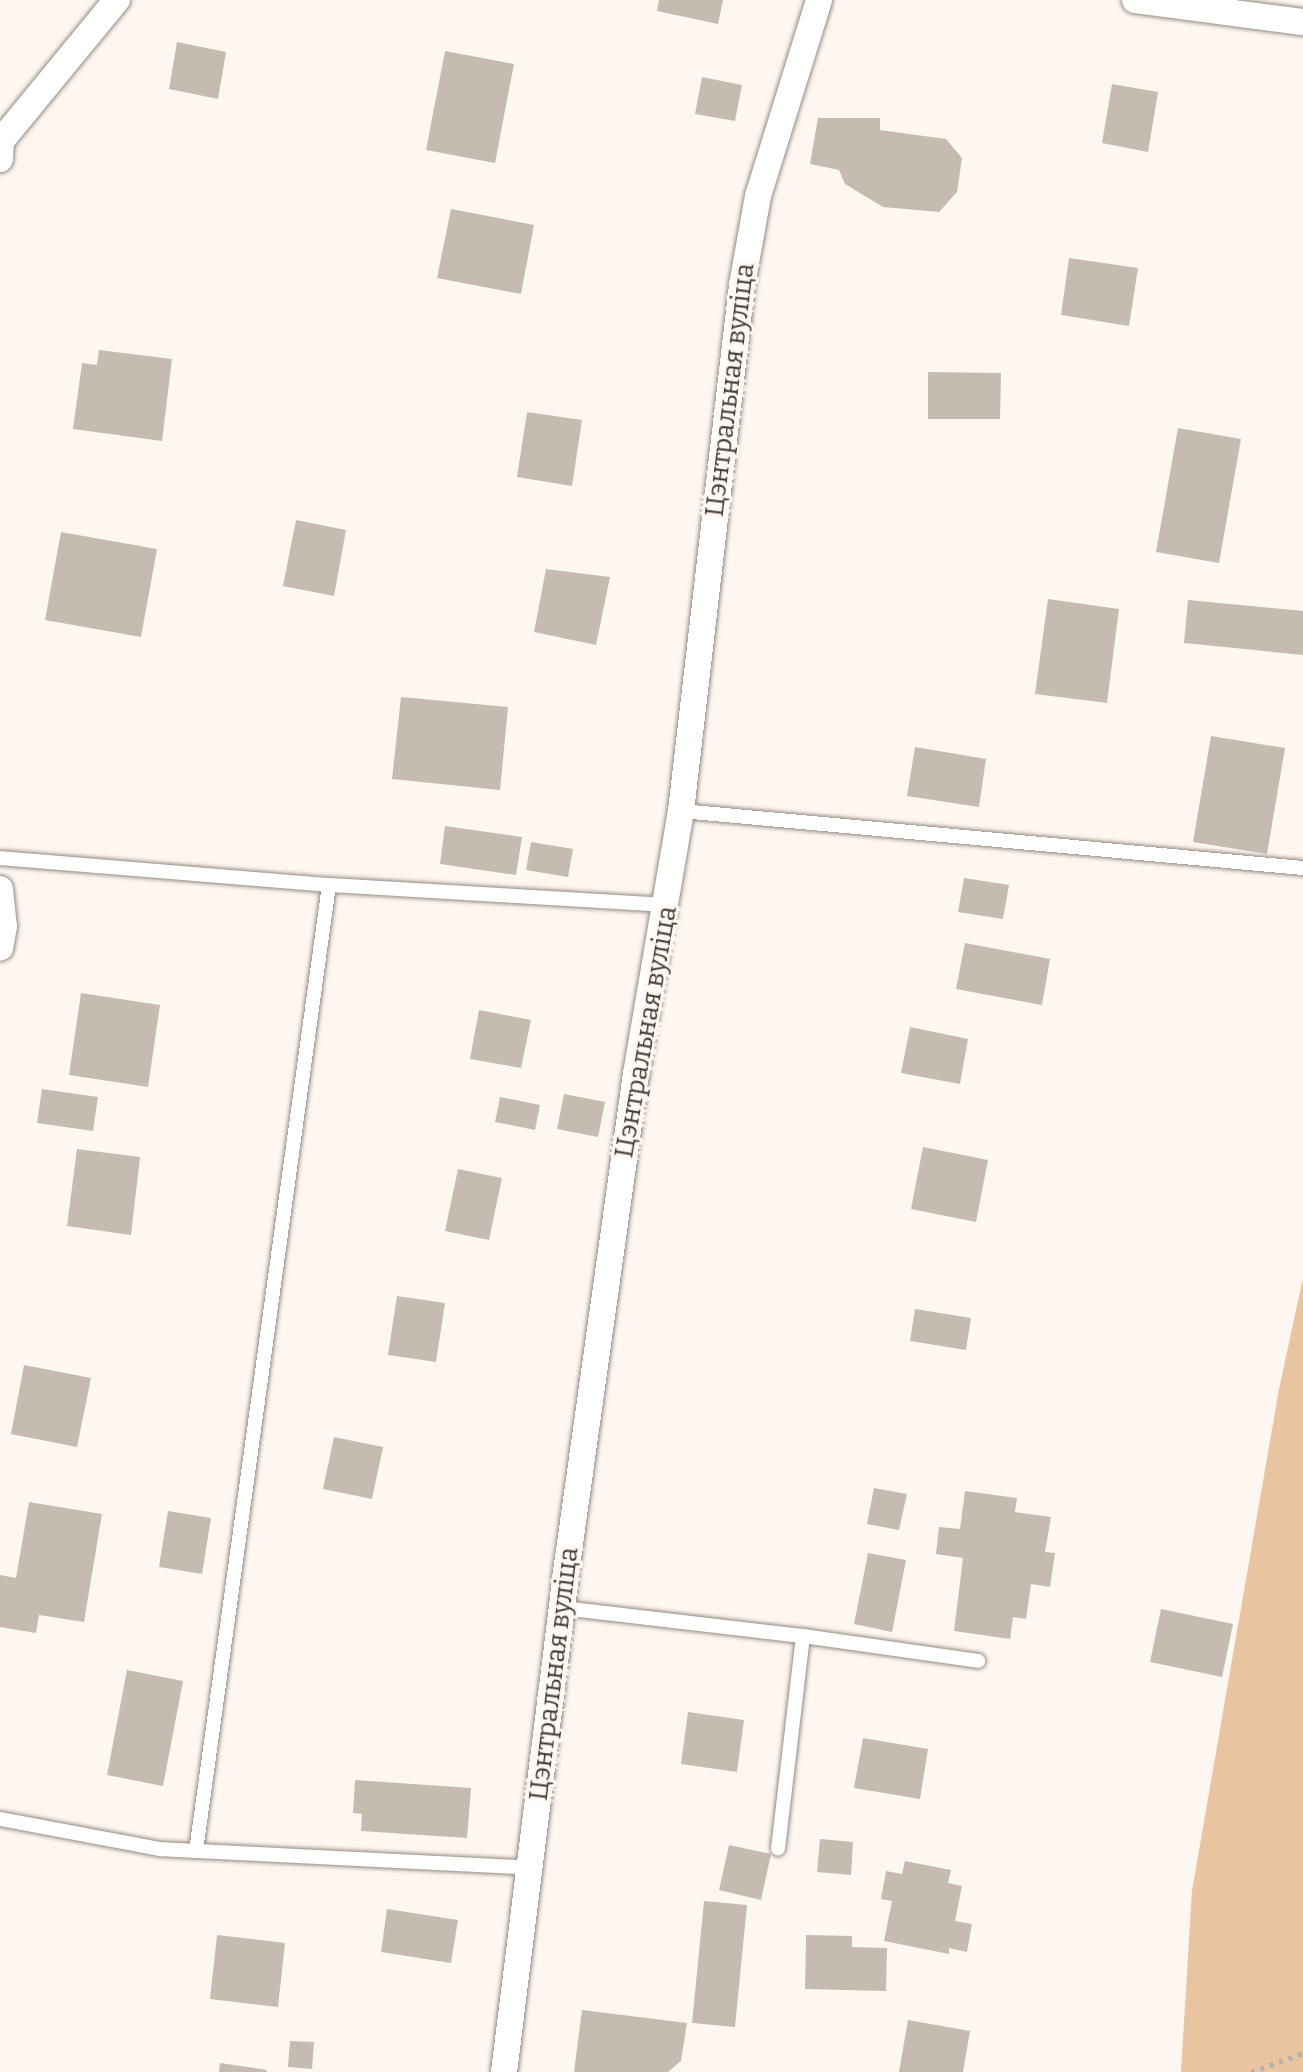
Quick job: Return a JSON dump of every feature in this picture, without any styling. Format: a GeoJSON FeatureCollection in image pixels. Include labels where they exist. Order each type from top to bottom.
{"type":"FeatureCollection","features":[{"type":"Feature","properties":{"kind":"street"},"geometry":{"type":"LineString","coordinates":[[0,159],[0,141],[117,0]]}},
{"type":"Feature","properties":{"kind":"street","name":"Цэнтральная вуліца"},"geometry":{"type":"LineString","coordinates":[[504,2072],[636,1074],[668,905],[681,811],[742,285],[758,196],[819,0]]}},
{"type":"Feature","properties":{"kind":"street"},"geometry":{"type":"LineString","coordinates":[[1135,0],[1303,22]]}},
{"type":"Feature","properties":{"kind":"street"},"geometry":{"type":"LineString","coordinates":[[0,889],[0,948]]}},
{"type":"Feature","properties":{"kind":"lane"},"geometry":{"type":"LineString","coordinates":[[681,811],[1303,868]]}},
{"type":"Feature","properties":{"kind":"lane"},"geometry":{"type":"LineString","coordinates":[[0,858],[329,885],[668,905]]}},
{"type":"Feature","properties":{"kind":"lane"},"geometry":{"type":"LineString","coordinates":[[196,1851],[329,885]]}},
{"type":"Feature","properties":{"kind":"lane"},"geometry":{"type":"LineString","coordinates":[[563,1608],[803,1636],[978,1661]]}},
{"type":"Feature","properties":{"kind":"lane"},"geometry":{"type":"LineString","coordinates":[[778,1849],[803,1636]]}},
{"type":"Feature","properties":{"kind":"lane"},"geometry":{"type":"LineString","coordinates":[[0,1819],[196,1851],[530,1868]]}},
{"type":"Feature","properties":{"kind":"path"},"geometry":{"type":"LineString","coordinates":[[1251,2072],[1303,2053]]}},
{"type":"Feature","properties":{"kind":"shaded area"},"geometry":{"type":"Polygon","coordinates":[[[1303,1278],[1303,2072],[1181,2072],[1192,1891],[1279,1389],[1303,1278]]]}},
{"type":"Feature","properties":{"kind":"building"},"geometry":{"type":"Polygon","coordinates":[[[659,0],[723,0],[718,24],[657,11],[659,0]]]}},
{"type":"Feature","properties":{"kind":"building"},"geometry":{"type":"Polygon","coordinates":[[[177,42],[226,52],[218,99],[169,89],[177,42]]]}},
{"type":"Feature","properties":{"kind":"building"},"geometry":{"type":"Polygon","coordinates":[[[445,51],[514,64],[495,163],[426,150],[445,51]]]}},
{"type":"Feature","properties":{"kind":"building"},"geometry":{"type":"Polygon","coordinates":[[[702,77],[742,85],[735,121],[695,114],[702,77]]]}},
{"type":"Feature","properties":{"kind":"building"},"geometry":{"type":"Polygon","coordinates":[[[1112,84],[1158,92],[1148,152],[1102,143],[1112,84]]]}},
{"type":"Feature","properties":{"kind":"building"},"geometry":{"type":"Polygon","coordinates":[[[818,118],[880,118],[880,130],[946,139],[962,158],[957,192],[939,212],[883,207],[845,184],[839,170],[810,164],[818,118]]]}},
{"type":"Feature","properties":{"kind":"building"},"geometry":{"type":"Polygon","coordinates":[[[451,209],[534,225],[521,294],[437,278],[451,209]]]}},
{"type":"Feature","properties":{"kind":"building"},"geometry":{"type":"Polygon","coordinates":[[[1069,258],[1138,268],[1129,326],[1061,315],[1069,258]]]}},
{"type":"Feature","properties":{"kind":"building"},"geometry":{"type":"Polygon","coordinates":[[[99,350],[172,359],[162,441],[73,429],[82,363],[97,365],[99,350]]]}},
{"type":"Feature","properties":{"kind":"building"},"geometry":{"type":"Polygon","coordinates":[[[928,372],[1001,373],[1000,419],[928,419],[928,372]]]}},
{"type":"Feature","properties":{"kind":"building"},"geometry":{"type":"Polygon","coordinates":[[[527,412],[582,420],[572,486],[517,477],[527,412]]]}},
{"type":"Feature","properties":{"kind":"building"},"geometry":{"type":"Polygon","coordinates":[[[1178,428],[1241,439],[1219,563],[1156,552],[1178,428]]]}},
{"type":"Feature","properties":{"kind":"building"},"geometry":{"type":"Polygon","coordinates":[[[296,520],[346,530],[334,596],[283,586],[296,520]]]}},
{"type":"Feature","properties":{"kind":"building"},"geometry":{"type":"Polygon","coordinates":[[[61,532],[157,549],[141,637],[45,620],[61,532]]]}},
{"type":"Feature","properties":{"kind":"building"},"geometry":{"type":"Polygon","coordinates":[[[546,569],[610,577],[596,645],[534,632],[546,569]]]}},
{"type":"Feature","properties":{"kind":"building"},"geometry":{"type":"Polygon","coordinates":[[[1048,599],[1119,609],[1107,703],[1035,694],[1048,599]]]}},
{"type":"Feature","properties":{"kind":"building"},"geometry":{"type":"Polygon","coordinates":[[[1188,600],[1303,611],[1303,655],[1184,643],[1188,600]]]}},
{"type":"Feature","properties":{"kind":"building"},"geometry":{"type":"Polygon","coordinates":[[[401,697],[508,707],[500,790],[392,779],[401,697]]]}},
{"type":"Feature","properties":{"kind":"building"},"geometry":{"type":"Polygon","coordinates":[[[1211,736],[1285,748],[1267,854],[1193,842],[1211,736]]]}},
{"type":"Feature","properties":{"kind":"building"},"geometry":{"type":"Polygon","coordinates":[[[915,747],[986,759],[979,807],[907,796],[915,747]]]}},
{"type":"Feature","properties":{"kind":"building"},"geometry":{"type":"Polygon","coordinates":[[[445,826],[522,837],[516,875],[440,864],[445,826]]]}},
{"type":"Feature","properties":{"kind":"building"},"geometry":{"type":"Polygon","coordinates":[[[531,842],[573,849],[568,877],[526,870],[531,842]]]}},
{"type":"Feature","properties":{"kind":"building"},"geometry":{"type":"Polygon","coordinates":[[[964,878],[1009,885],[1003,919],[958,912],[964,878]]]}},
{"type":"Feature","properties":{"kind":"building"},"geometry":{"type":"Polygon","coordinates":[[[965,943],[1050,959],[1042,1005],[956,989],[965,943]]]}},
{"type":"Feature","properties":{"kind":"building"},"geometry":{"type":"Polygon","coordinates":[[[81,993],[160,1005],[148,1087],[69,1075],[81,993]]]}},
{"type":"Feature","properties":{"kind":"building"},"geometry":{"type":"Polygon","coordinates":[[[479,1010],[531,1020],[521,1068],[470,1059],[479,1010]]]}},
{"type":"Feature","properties":{"kind":"building"},"geometry":{"type":"Polygon","coordinates":[[[910,1027],[968,1039],[960,1084],[901,1073],[910,1027]]]}},
{"type":"Feature","properties":{"kind":"building"},"geometry":{"type":"Polygon","coordinates":[[[42,1089],[98,1097],[93,1131],[37,1123],[42,1089]]]}},
{"type":"Feature","properties":{"kind":"building"},"geometry":{"type":"Polygon","coordinates":[[[564,1094],[605,1102],[598,1137],[557,1129],[564,1094]]]}},
{"type":"Feature","properties":{"kind":"building"},"geometry":{"type":"Polygon","coordinates":[[[500,1097],[540,1105],[535,1130],[495,1122],[500,1097]]]}},
{"type":"Feature","properties":{"kind":"building"},"geometry":{"type":"Polygon","coordinates":[[[923,1147],[988,1160],[976,1222],[911,1209],[923,1147]]]}},
{"type":"Feature","properties":{"kind":"building"},"geometry":{"type":"Polygon","coordinates":[[[77,1149],[140,1157],[131,1235],[67,1226],[77,1149]]]}},
{"type":"Feature","properties":{"kind":"building"},"geometry":{"type":"Polygon","coordinates":[[[458,1169],[502,1178],[489,1240],[445,1231],[458,1169]]]}},
{"type":"Feature","properties":{"kind":"building"},"geometry":{"type":"Polygon","coordinates":[[[397,1296],[445,1303],[436,1362],[388,1355],[397,1296]]]}},
{"type":"Feature","properties":{"kind":"building"},"geometry":{"type":"Polygon","coordinates":[[[915,1309],[971,1318],[966,1350],[910,1341],[915,1309]]]}},
{"type":"Feature","properties":{"kind":"building"},"geometry":{"type":"Polygon","coordinates":[[[24,1365],[91,1378],[77,1447],[11,1434],[24,1365]]]}},
{"type":"Feature","properties":{"kind":"building"},"geometry":{"type":"Polygon","coordinates":[[[334,1437],[383,1447],[372,1499],[323,1489],[334,1437]]]}},
{"type":"Feature","properties":{"kind":"building"},"geometry":{"type":"Polygon","coordinates":[[[874,1488],[907,1494],[899,1530],[867,1524],[874,1488]]]}},
{"type":"Feature","properties":{"kind":"building"},"geometry":{"type":"Polygon","coordinates":[[[965,1491],[1017,1498],[1015,1512],[1051,1517],[1045,1552],[1055,1553],[1050,1587],[1031,1584],[1026,1619],[1013,1617],[1010,1639],[954,1631],[963,1558],[936,1554],[939,1527],[960,1529],[965,1491]]]}},
{"type":"Feature","properties":{"kind":"building"},"geometry":{"type":"Polygon","coordinates":[[[29,1502],[102,1514],[84,1622],[39,1615],[36,1633],[0,1627],[0,1575],[16,1578],[29,1502]]]}},
{"type":"Feature","properties":{"kind":"building"},"geometry":{"type":"Polygon","coordinates":[[[168,1511],[211,1518],[202,1574],[159,1567],[168,1511]]]}},
{"type":"Feature","properties":{"kind":"building"},"geometry":{"type":"Polygon","coordinates":[[[868,1553],[906,1560],[892,1632],[854,1624],[868,1553]]]}},
{"type":"Feature","properties":{"kind":"building"},"geometry":{"type":"Polygon","coordinates":[[[1161,1609],[1233,1624],[1222,1677],[1150,1662],[1161,1609]]]}},
{"type":"Feature","properties":{"kind":"building"},"geometry":{"type":"Polygon","coordinates":[[[127,1670],[183,1681],[163,1786],[107,1775],[127,1670]]]}},
{"type":"Feature","properties":{"kind":"building"},"geometry":{"type":"Polygon","coordinates":[[[688,1712],[744,1720],[737,1772],[681,1764],[688,1712]]]}},
{"type":"Feature","properties":{"kind":"building"},"geometry":{"type":"Polygon","coordinates":[[[863,1738],[928,1749],[920,1799],[854,1788],[863,1738]]]}},
{"type":"Feature","properties":{"kind":"building"},"geometry":{"type":"Polygon","coordinates":[[[355,1780],[471,1788],[467,1838],[361,1831],[362,1814],[353,1813],[355,1780]]]}},
{"type":"Feature","properties":{"kind":"building"},"geometry":{"type":"Polygon","coordinates":[[[820,1839],[853,1842],[851,1875],[817,1872],[820,1839]]]}},
{"type":"Feature","properties":{"kind":"building"},"geometry":{"type":"Polygon","coordinates":[[[729,1845],[771,1854],[761,1900],[719,1890],[729,1845]]]}},
{"type":"Feature","properties":{"kind":"building"},"geometry":{"type":"Polygon","coordinates":[[[905,1861],[951,1870],[948,1883],[962,1886],[955,1921],[972,1924],[967,1952],[949,1948],[949,1954],[884,1941],[892,1901],[881,1899],[886,1871],[902,1874],[905,1861]]]}},
{"type":"Feature","properties":{"kind":"building"},"geometry":{"type":"Polygon","coordinates":[[[704,1901],[747,1905],[735,2027],[692,2023],[704,1901]]]}},
{"type":"Feature","properties":{"kind":"building"},"geometry":{"type":"Polygon","coordinates":[[[387,1909],[458,1920],[451,1963],[381,1952],[387,1909]]]}},
{"type":"Feature","properties":{"kind":"building"},"geometry":{"type":"Polygon","coordinates":[[[217,1935],[285,1943],[278,2007],[210,1999],[217,1935]]]}},
{"type":"Feature","properties":{"kind":"building"},"geometry":{"type":"Polygon","coordinates":[[[806,1935],[852,1936],[852,1947],[887,1948],[886,1991],[805,1989],[806,1935]]]}},
{"type":"Feature","properties":{"kind":"building"},"geometry":{"type":"Polygon","coordinates":[[[582,2010],[687,2023],[681,2061],[668,2072],[574,2072],[582,2010]]]}},
{"type":"Feature","properties":{"kind":"building"},"geometry":{"type":"Polygon","coordinates":[[[908,2020],[970,2031],[963,2072],[899,2072],[908,2020]]]}},
{"type":"Feature","properties":{"kind":"building"},"geometry":{"type":"Polygon","coordinates":[[[290,2041],[314,2042],[312,2069],[288,2067],[290,2041]]]}},
{"type":"Feature","properties":{"kind":"building"},"geometry":{"type":"Polygon","coordinates":[[[220,2063],[267,2070],[267,2072],[219,2072],[220,2063]]]}}]}
